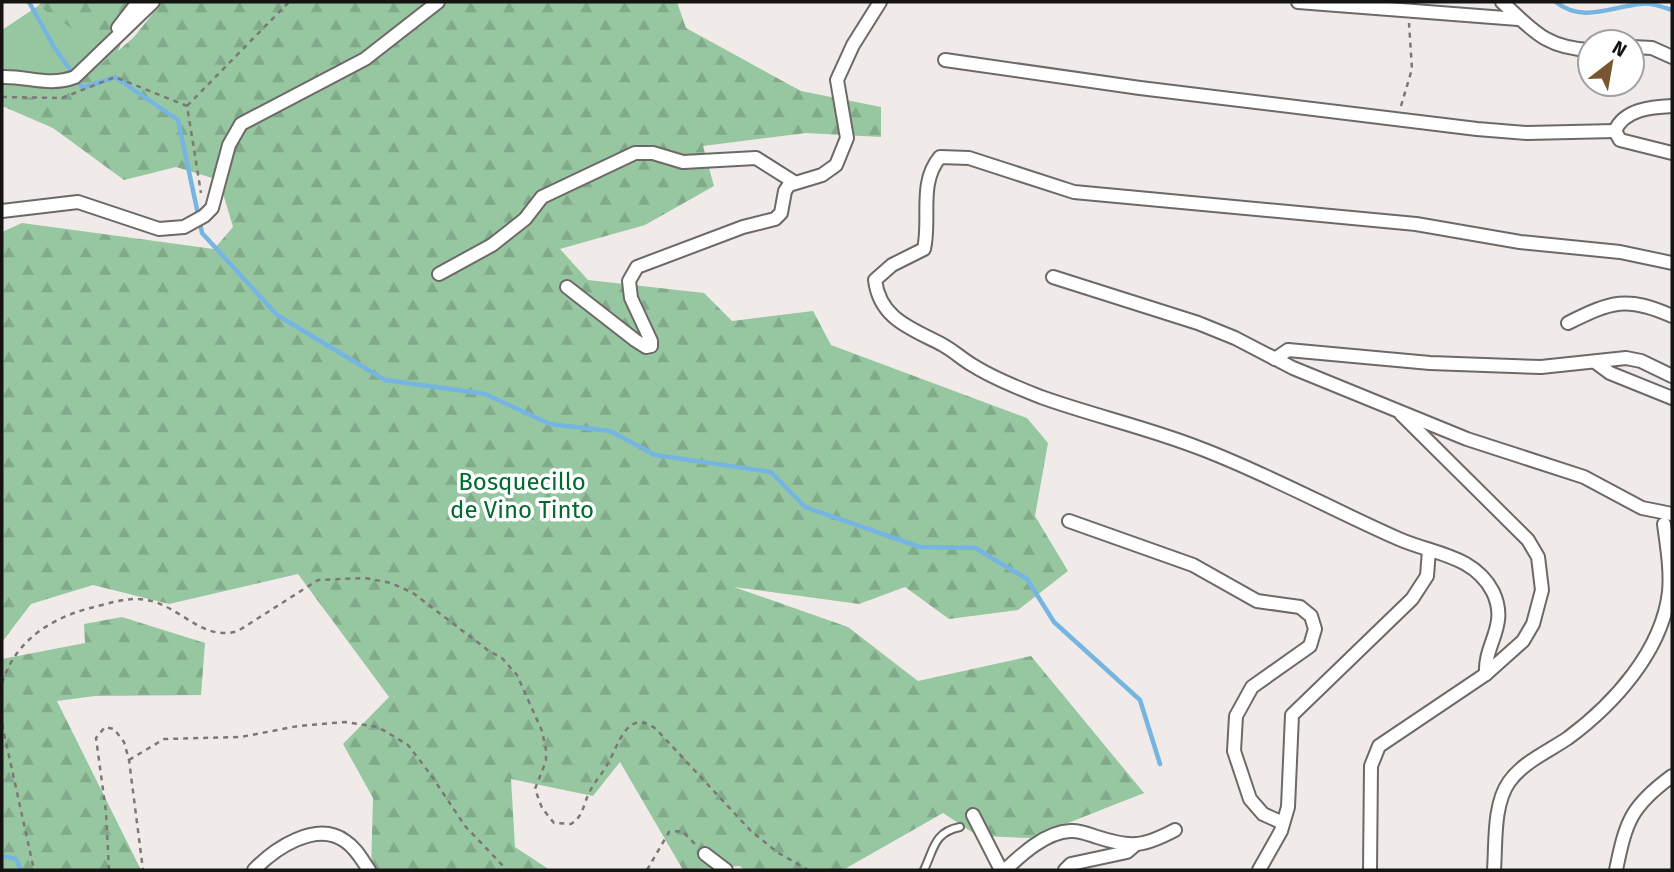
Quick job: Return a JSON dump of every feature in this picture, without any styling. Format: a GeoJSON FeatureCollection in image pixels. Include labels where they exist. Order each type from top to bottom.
{"type":"FeatureCollection","features":[{"type":"Feature","properties":{"kind":"street"},"geometry":{"type":"LineString","coordinates":[[91,65],[138,2]]}},
{"type":"Feature","properties":{"kind":"street"},"geometry":{"type":"LineString","coordinates":[[2,77],[63,82],[91,65],[153,2]]}},
{"type":"Feature","properties":{"kind":"street"},"geometry":{"type":"LineString","coordinates":[[2,211],[78,202],[159,229],[184,227],[204,216],[217,195],[229,145],[241,124],[365,59],[438,2]]}},
{"type":"Feature","properties":{"kind":"street"},"geometry":{"type":"LineString","coordinates":[[567,287],[649,347],[651,341],[631,298],[632,272],[660,257],[743,227],[775,219],[781,213],[785,191],[794,182],[822,175],[836,165],[843,153],[846,124],[837,93],[837,80],[853,45],[880,2]]}},
{"type":"Feature","properties":{"kind":"street"},"geometry":{"type":"LineString","coordinates":[[1298,2],[1518,19]]}},
{"type":"Feature","properties":{"kind":"street"},"geometry":{"type":"LineString","coordinates":[[1502,2],[1518,19],[1549,42],[1576,49]]}},
{"type":"Feature","properties":{"kind":"street"},"geometry":{"type":"LineString","coordinates":[[1646,48],[1672,57]]}},
{"type":"Feature","properties":{"kind":"street"},"geometry":{"type":"LineString","coordinates":[[945,60],[1140,88],[1527,133],[1615,131]]}},
{"type":"Feature","properties":{"kind":"street"},"geometry":{"type":"LineString","coordinates":[[1615,131],[1622,120],[1633,113],[1672,106]]}},
{"type":"Feature","properties":{"kind":"street"},"geometry":{"type":"LineString","coordinates":[[1615,131],[1620,140],[1672,153]]}},
{"type":"Feature","properties":{"kind":"street"},"geometry":{"type":"LineString","coordinates":[[439,274],[492,246],[525,219],[541,197],[635,153],[653,153],[683,162],[756,158],[794,182]]}},
{"type":"Feature","properties":{"kind":"street"},"geometry":{"type":"LineString","coordinates":[[1486,674],[1499,621],[1492,592],[1474,568],[1457,559],[1401,540],[1281,481],[1132,423],[1038,396],[974,367],[944,345],[910,331],[882,303],[876,293],[875,280],[892,265],[924,249],[927,237],[927,182],[933,166],[940,158],[969,158],[1074,192],[1416,224],[1520,242],[1620,252],[1672,263]]}},
{"type":"Feature","properties":{"kind":"street"},"geometry":{"type":"LineString","coordinates":[[1053,277],[1198,323],[1275,359],[1500,452],[1584,477],[1669,522],[1668,594],[1655,638],[1634,671],[1606,705],[1569,737],[1524,767],[1509,782],[1499,807],[1494,870]]}},
{"type":"Feature","properties":{"kind":"street"},"geometry":{"type":"LineString","coordinates":[[1568,323],[1612,304],[1631,302],[1672,316]]}},
{"type":"Feature","properties":{"kind":"street"},"geometry":{"type":"LineString","coordinates":[[1275,359],[1288,350],[1430,363],[1541,366],[1626,358],[1641,361],[1672,376]]}},
{"type":"Feature","properties":{"kind":"street"},"geometry":{"type":"LineString","coordinates":[[1595,362],[1609,373],[1672,398]]}},
{"type":"Feature","properties":{"kind":"street"},"geometry":{"type":"LineString","coordinates":[[1370,870],[1371,766],[1380,746],[1385,739],[1486,674],[1523,641],[1533,624],[1542,590],[1538,557],[1528,540],[1407,421],[1400,410]]}},
{"type":"Feature","properties":{"kind":"street"},"geometry":{"type":"LineString","coordinates":[[1069,521],[1193,565],[1257,601],[1300,607],[1311,616],[1315,629],[1310,646],[1252,687],[1236,716],[1234,751],[1250,799],[1263,814],[1283,823]]}},
{"type":"Feature","properties":{"kind":"street"},"geometry":{"type":"LineString","coordinates":[[1259,870],[1283,823],[1289,796],[1289,733],[1292,715],[1412,599],[1427,576],[1429,550]]}},
{"type":"Feature","properties":{"kind":"street"},"geometry":{"type":"LineString","coordinates":[[1616,870],[1625,827],[1630,817],[1644,797],[1672,776]]}},
{"type":"Feature","properties":{"kind":"street"},"geometry":{"type":"LineString","coordinates":[[974,815],[1003,870],[1047,837],[1062,832],[1077,831],[1135,845],[1152,842],[1175,830]]}},
{"type":"Feature","properties":{"kind":"street"},"geometry":{"type":"LineString","coordinates":[[254,870],[279,849],[306,836],[327,834],[344,839],[356,850],[369,870]]}},
{"type":"Feature","properties":{"kind":"street"},"geometry":{"type":"LineString","coordinates":[[1065,870],[1071,864],[1127,852],[1135,845]]}},
{"type":"Feature","properties":{"kind":"street"},"geometry":{"type":"LineString","coordinates":[[705,854],[726,870]]}},
{"type":"Feature","properties":{"kind":"lane"},"geometry":{"type":"LineString","coordinates":[[924,870],[934,842],[946,831],[960,827]]}},
{"type":"Feature","properties":{"kind":"path"},"geometry":{"type":"LineString","coordinates":[[187,106],[289,2]]}},
{"type":"Feature","properties":{"kind":"path"},"geometry":{"type":"LineString","coordinates":[[1396,119],[1412,69],[1409,10]]}},
{"type":"Feature","properties":{"kind":"path"},"geometry":{"type":"LineString","coordinates":[[2,97],[62,98],[115,77],[187,106]]}},
{"type":"Feature","properties":{"kind":"path"},"geometry":{"type":"LineString","coordinates":[[187,106],[204,216]]}},
{"type":"Feature","properties":{"kind":"path"},"geometry":{"type":"LineString","coordinates":[[2,683],[10,663],[30,638],[59,618],[83,609],[133,598],[167,607],[208,632],[224,634],[238,631],[318,580],[352,577],[379,580],[426,600],[513,668],[545,739],[546,761],[535,789],[542,808],[554,823],[571,824],[580,817],[590,791],[609,762],[623,730],[633,723],[645,723],[656,729],[751,831],[777,852],[808,870]]}},
{"type":"Feature","properties":{"kind":"path"},"geometry":{"type":"LineString","coordinates":[[2,724],[34,870]]}},
{"type":"Feature","properties":{"kind":"path"},"geometry":{"type":"LineString","coordinates":[[129,760],[164,739],[261,735],[309,725],[367,724],[388,732],[408,745],[432,775],[465,826],[507,870]]}},
{"type":"Feature","properties":{"kind":"path"},"geometry":{"type":"LineString","coordinates":[[109,870],[106,812],[96,738],[100,729],[109,727],[117,732],[129,760],[143,870]]}},
{"type":"Feature","properties":{"kind":"path"},"geometry":{"type":"LineString","coordinates":[[647,870],[666,835],[673,830],[686,833],[705,854]]}},
{"type":"Feature","properties":{"kind":"green space","name":"Bosquecillo de Vino Tinto"},"geometry":{"type":"Polygon","coordinates":[[[42,2],[136,2],[118,51],[134,37],[162,2],[677,2],[686,28],[801,91],[881,107],[881,137],[806,133],[703,146],[714,186],[645,225],[560,249],[588,280],[704,293],[732,321],[813,311],[831,345],[1027,418],[1048,443],[1035,516],[1068,571],[1018,610],[949,619],[905,587],[859,604],[734,587],[848,627],[918,681],[1031,656],[1144,793],[1030,838],[978,836],[943,813],[843,870],[744,870],[740,866],[683,870],[620,762],[593,796],[511,779],[515,847],[550,870],[371,870],[373,798],[343,744],[389,697],[298,574],[169,604],[93,585],[31,604],[2,642],[2,232],[22,223],[214,249],[233,227],[219,180],[176,167],[124,180],[53,128],[2,106],[2,97],[62,98],[112,55],[38,6],[42,2]]]}},
{"type":"Feature","properties":{"kind":"green space"},"geometry":{"type":"Polygon","coordinates":[[[38,6],[115,56],[59,104],[2,97],[2,30],[38,6]]]}},
{"type":"Feature","properties":{"kind":"green space"},"geometry":{"type":"Polygon","coordinates":[[[122,617],[205,643],[201,695],[95,696],[57,701],[141,870],[2,870],[2,659],[85,643],[84,624],[122,617]]]}},
{"type":"Feature","properties":{"kind":"waterway"},"geometry":{"type":"LineString","coordinates":[[29,2],[54,47],[83,88],[115,77],[178,120],[202,233],[277,315],[385,380],[485,394],[550,424],[610,431],[655,455],[771,472],[805,507],[920,547],[975,548],[1027,579],[1054,622],[1140,700],[1160,764]]}},
{"type":"Feature","properties":{"kind":"waterway"},"geometry":{"type":"LineString","coordinates":[[1556,2],[1576,12],[1586,13],[1644,4],[1672,10]]}},
{"type":"Feature","properties":{"kind":"waterway"},"geometry":{"type":"LineString","coordinates":[[2,856],[16,859],[21,870]]}}]}
